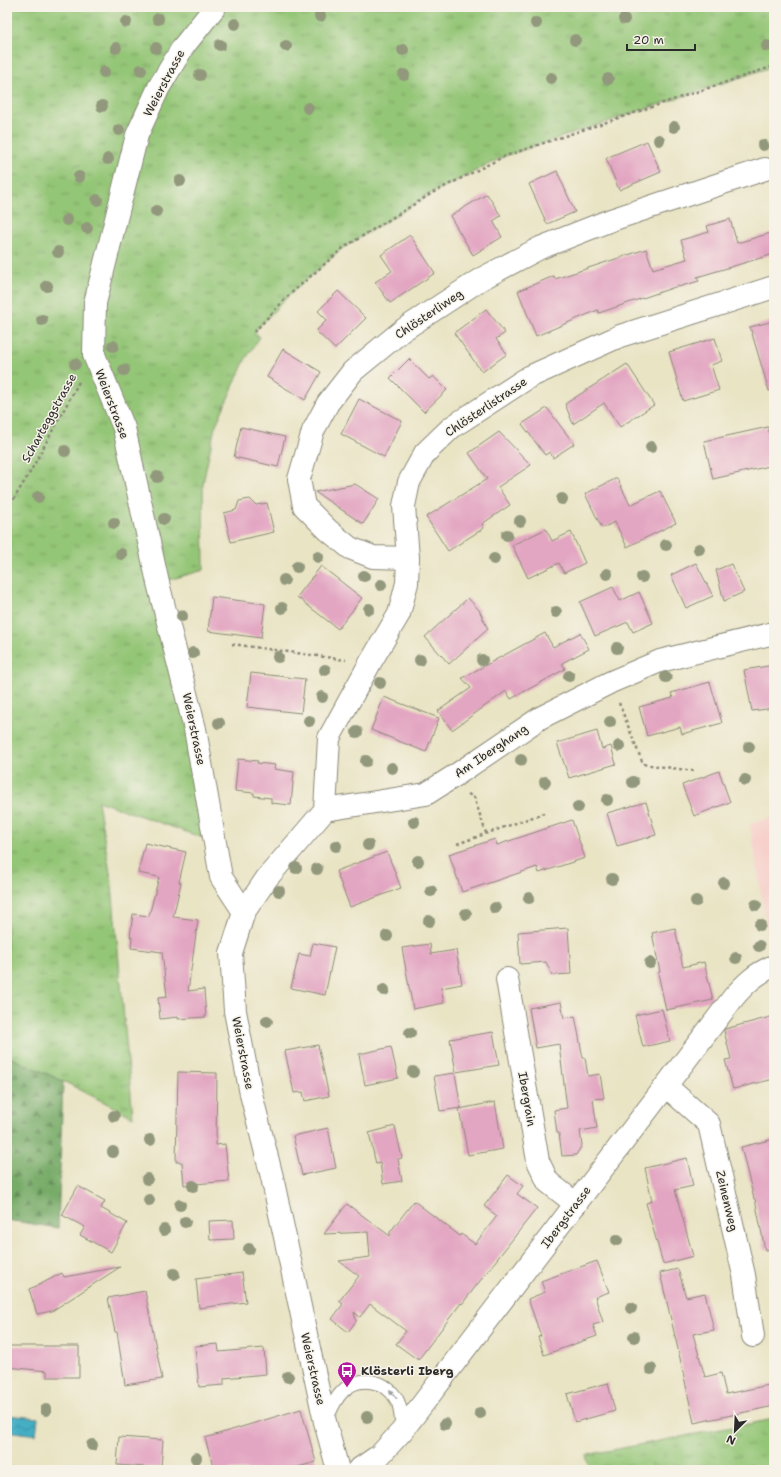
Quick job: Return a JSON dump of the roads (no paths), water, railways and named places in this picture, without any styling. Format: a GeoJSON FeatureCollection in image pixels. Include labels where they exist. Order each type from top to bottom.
{"type":"FeatureCollection","features":[{"type":"Feature","properties":{"kind":"street","name":"Weierstrasse"},"geometry":{"type":"LineString","coordinates":[[215,7],[183,47],[159,88],[137,135],[95,303],[94,355],[124,428],[158,583],[195,729],[221,877],[244,912],[231,953],[235,1011],[325,1422],[338,1470]]}},
{"type":"Feature","properties":{"kind":"street","name":"Chlösterliweg"},"geometry":{"type":"LineString","coordinates":[[408,558],[373,557],[350,548],[328,530],[304,506],[299,480],[313,431],[328,403],[353,371],[409,325],[481,279],[540,248],[611,220],[765,169]]}},
{"type":"Feature","properties":{"kind":"street","name":"Chlösterlistrasse"},"geometry":{"type":"LineString","coordinates":[[325,810],[329,738],[399,614],[407,583],[408,558],[404,506],[409,482],[425,453],[452,427],[529,377],[620,336],[774,287]]}},
{"type":"Feature","properties":{"kind":"street","name":"Am Iberghang"},"geometry":{"type":"LineString","coordinates":[[325,810],[426,794],[540,718],[611,682],[660,661],[774,633]]}},
{"type":"Feature","properties":{"kind":"street"},"geometry":{"type":"LineString","coordinates":[[244,912],[267,878],[325,810]]}},
{"type":"Feature","properties":{"kind":"street","name":"Ibergstrasse"},"geometry":{"type":"LineString","coordinates":[[358,1470],[380,1455],[402,1431],[745,984],[757,974],[774,966]]}},
{"type":"Feature","properties":{"kind":"street","name":"Ibergrain"},"geometry":{"type":"LineString","coordinates":[[507,979],[538,1161],[548,1182],[576,1204]]}},
{"type":"Feature","properties":{"kind":"street","name":"Zeinenweg"},"geometry":{"type":"LineString","coordinates":[[666,1086],[709,1124],[744,1275],[753,1336]]}},
{"type":"Feature","properties":{"kind":"lane"},"geometry":{"type":"LineString","coordinates":[[325,1422],[341,1392],[352,1384],[365,1381],[379,1383],[390,1390],[398,1401],[401,1414],[402,1431]]}},
{"type":"Feature","properties":{"kind":"water"},"geometry":{"type":"Polygon","coordinates":[[[7,1415],[38,1418],[36,1435],[7,1431],[7,1415]]]}},
{"type":"Feature","properties":{"kind":"place","name":"Klösterli Iberg"},"geometry":{"type":"Point","coordinates":[347,1388]}}]}
